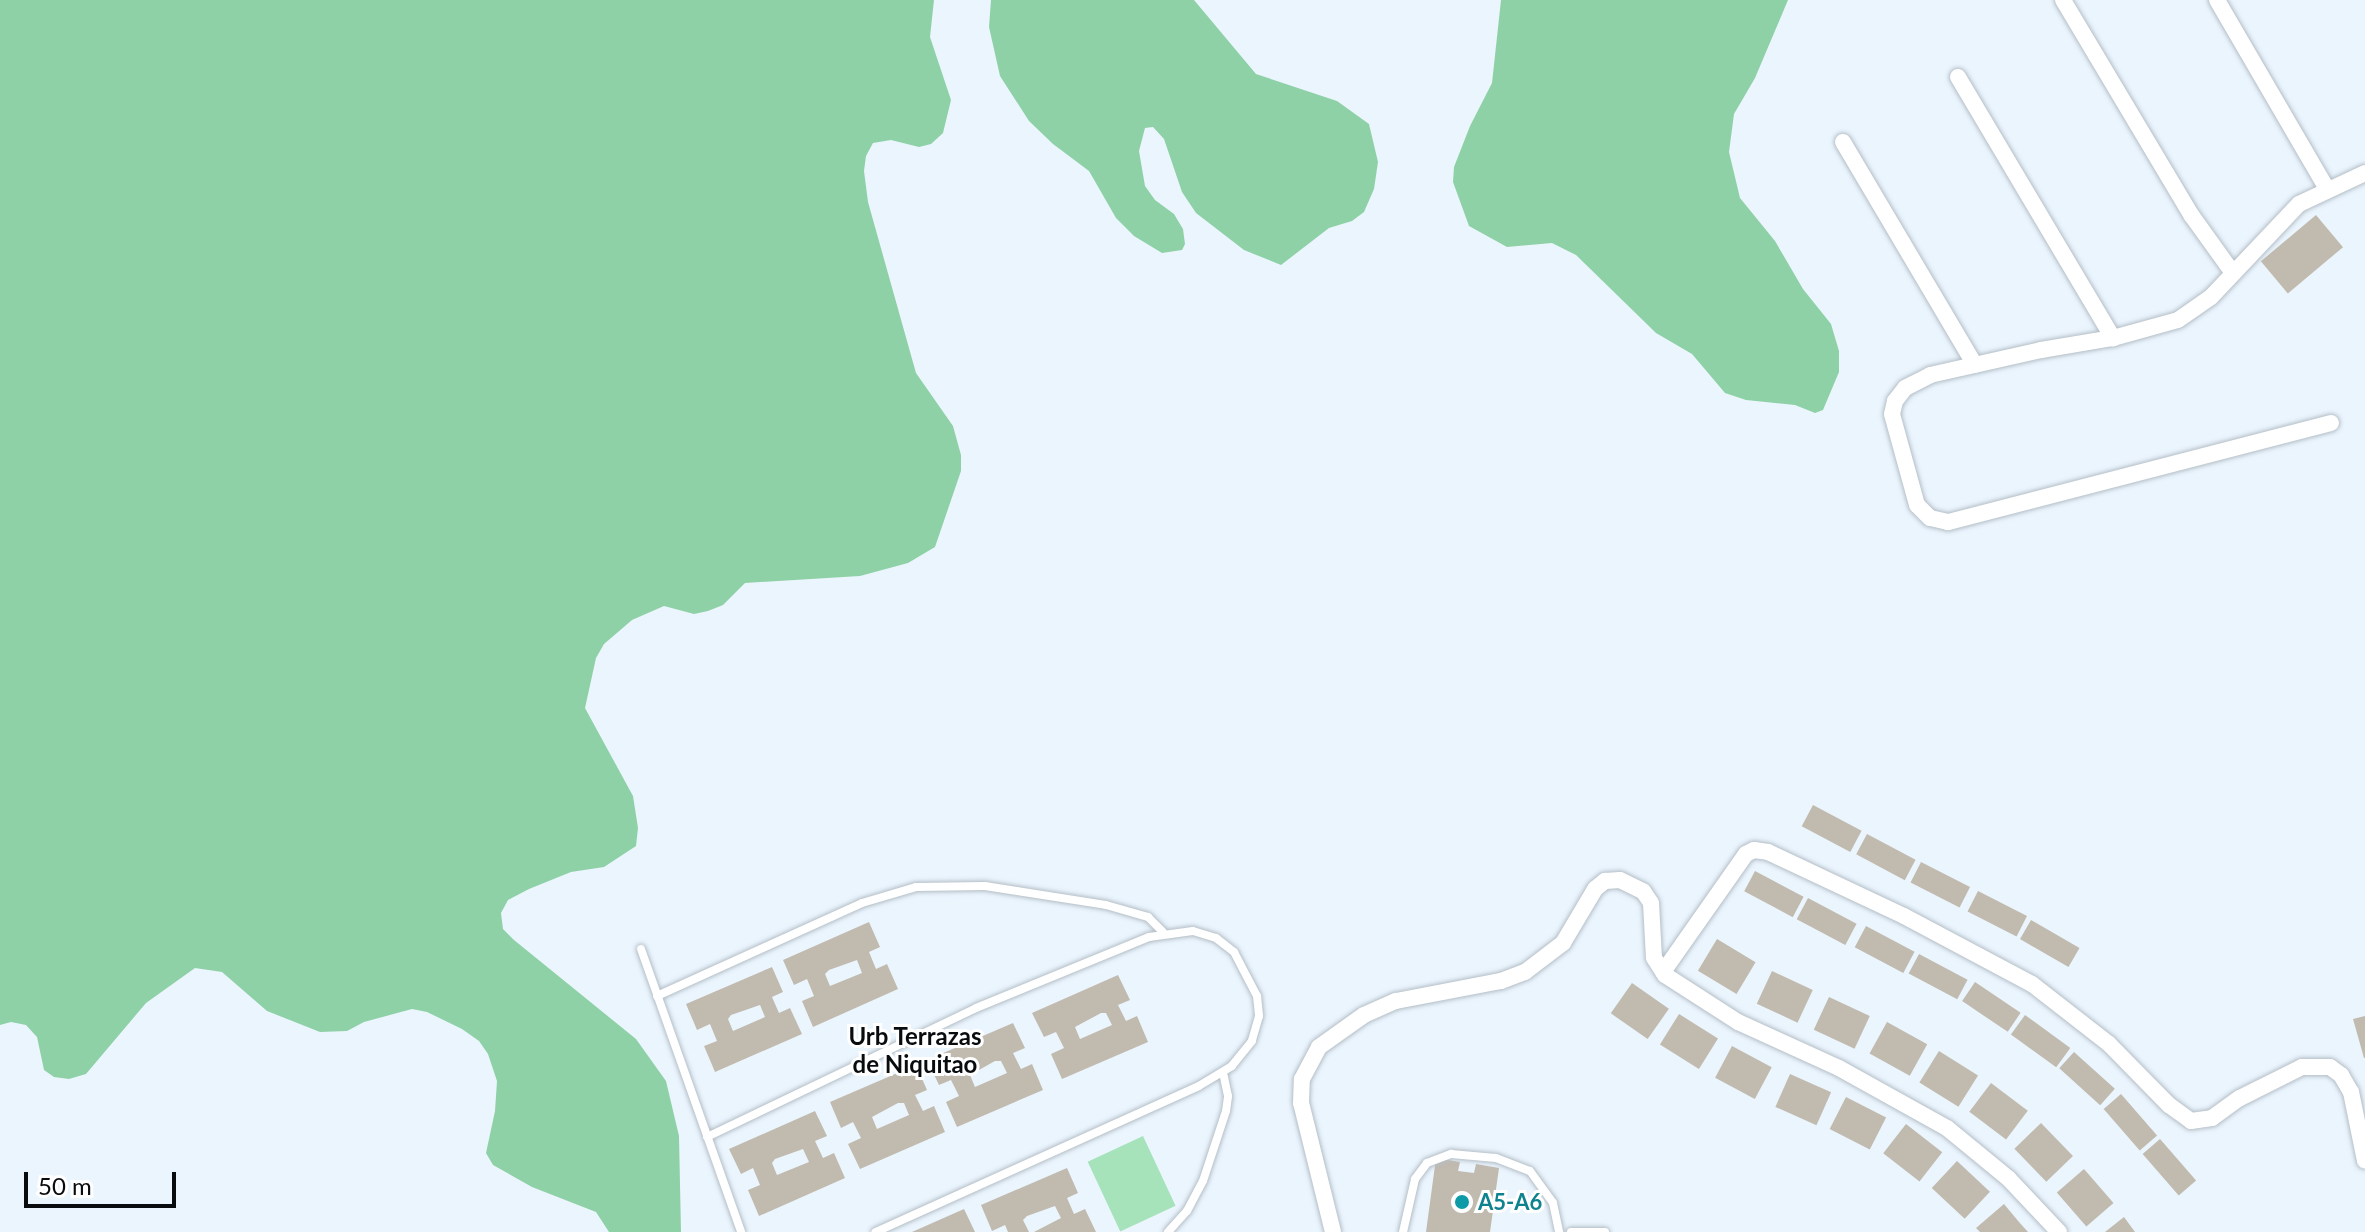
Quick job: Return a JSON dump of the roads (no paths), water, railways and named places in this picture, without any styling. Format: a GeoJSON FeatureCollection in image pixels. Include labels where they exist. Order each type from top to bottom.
{"type":"FeatureCollection","features":[{"type":"Feature","properties":{"kind":"street"},"geometry":{"type":"LineString","coordinates":[[2063,0],[2192,216],[2233,273]]}},
{"type":"Feature","properties":{"kind":"street"},"geometry":{"type":"LineString","coordinates":[[2217,0],[2327,189]]}},
{"type":"Feature","properties":{"kind":"street"},"geometry":{"type":"LineString","coordinates":[[1958,77],[2113,338]]}},
{"type":"Feature","properties":{"kind":"street"},"geometry":{"type":"LineString","coordinates":[[1843,142],[1975,365]]}},
{"type":"Feature","properties":{"kind":"street"},"geometry":{"type":"LineString","coordinates":[[2331,423],[1972,519],[1941,522],[1925,515],[1914,501],[1894,423],[1893,406],[1905,388],[1916,381],[1975,365],[2163,326],[2191,313],[2299,204],[2365,173]]}},
{"type":"Feature","properties":{"kind":"street"},"geometry":{"type":"LineString","coordinates":[[1663,972],[1746,854],[1754,850],[1768,852],[1878,903],[2032,984],[2109,1044],[2169,1105],[2191,1121],[2212,1118],[2240,1098],[2302,1067],[2320,1064],[2330,1067],[2341,1075],[2351,1092],[2365,1161]]}},
{"type":"Feature","properties":{"kind":"street"},"geometry":{"type":"LineString","coordinates":[[1333,1232],[1301,1094],[1308,1063],[1327,1039],[1364,1015],[1396,1001],[1501,981],[1525,972],[1563,943],[1588,898],[1605,881],[1627,882],[1648,897],[1654,914],[1654,958],[1663,972],[1738,1022],[1839,1068],[1947,1128],[2009,1179],[2059,1232]]}},
{"type":"Feature","properties":{"kind":"lane"},"geometry":{"type":"LineString","coordinates":[[657,996],[862,903],[916,887],[985,886],[1106,905],[1148,917],[1163,932]]}},
{"type":"Feature","properties":{"kind":"lane"},"geometry":{"type":"LineString","coordinates":[[707,1137],[976,1008],[1083,961],[1163,932],[1193,931],[1216,938],[1234,952],[1257,996],[1259,1016],[1256,1033],[1241,1058],[1223,1073],[875,1232]]}},
{"type":"Feature","properties":{"kind":"lane"},"geometry":{"type":"LineString","coordinates":[[641,949],[741,1232]]}},
{"type":"Feature","properties":{"kind":"lane"},"geometry":{"type":"LineString","coordinates":[[1168,1232],[1187,1211],[1203,1181],[1227,1103],[1223,1073]]}},
{"type":"Feature","properties":{"kind":"lane"},"geometry":{"type":"LineString","coordinates":[[1403,1232],[1415,1179],[1427,1163],[1451,1154],[1496,1158],[1530,1171],[1553,1203],[1559,1232]]}},
{"type":"Feature","properties":{"kind":"lane"},"geometry":{"type":"LineString","coordinates":[[1571,1232],[1605,1232]]}},
{"type":"Feature","properties":{"kind":"place","name":"A5-A6"},"geometry":{"type":"Point","coordinates":[1462,1202]}},
{"type":"Feature","properties":{"kind":"district","name":"Urb Terrazas de Niquitao"},"geometry":{"type":"Point","coordinates":[915,1050]}}]}
